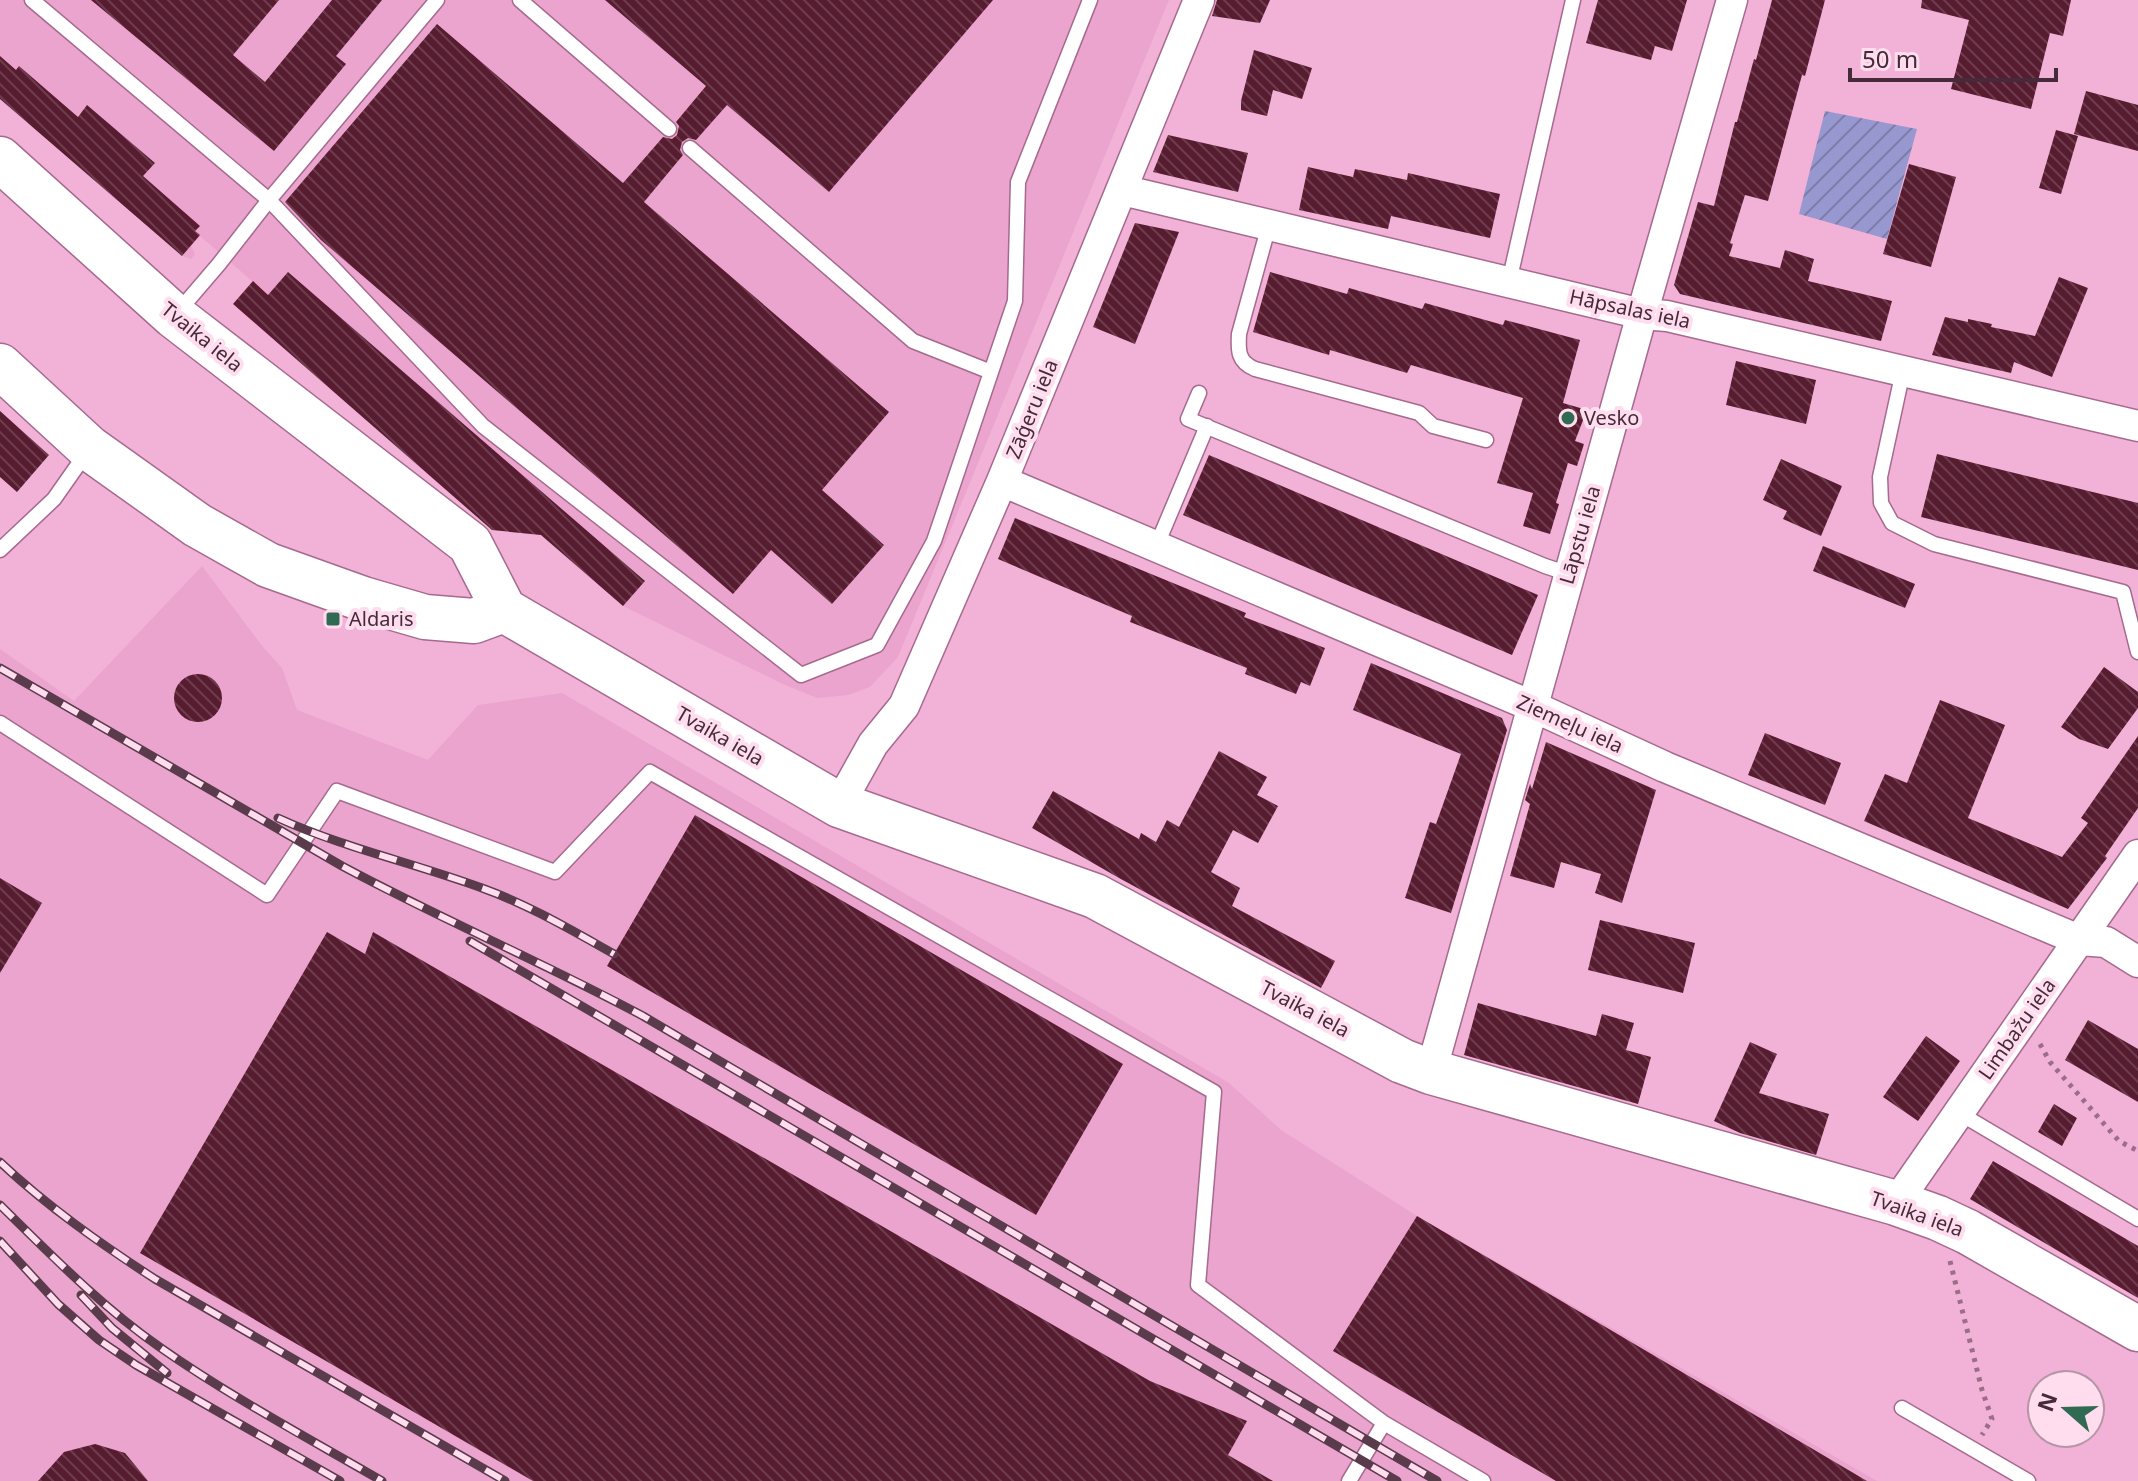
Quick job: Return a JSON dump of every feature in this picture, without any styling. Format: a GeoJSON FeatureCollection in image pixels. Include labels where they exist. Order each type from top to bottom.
{"type":"FeatureCollection","features":[{"type":"Feature","properties":{"kind":"main road","name":"Tvaika iela"},"geometry":{"type":"LineString","coordinates":[[0,159],[174,316],[470,544],[504,610],[839,805],[1095,896],[1402,1061],[1431,1072],[1896,1203],[1938,1218],[2138,1329]]}},
{"type":"Feature","properties":{"kind":"main road"},"geometry":{"type":"LineString","coordinates":[[1,369],[89,448],[197,525],[268,565],[363,599],[425,617],[474,621],[504,610]]}},
{"type":"Feature","properties":{"kind":"street","name":"Zāģeru iela"},"geometry":{"type":"LineString","coordinates":[[839,805],[873,744],[904,706],[1002,481],[1199,0]]}},
{"type":"Feature","properties":{"kind":"street","name":"Lāpstu iela"},"geometry":{"type":"LineString","coordinates":[[1431,1072],[1732,0]]}},
{"type":"Feature","properties":{"kind":"street","name":"Hāpsalas iela"},"geometry":{"type":"LineString","coordinates":[[1122,190],[1642,314],[1667,316],[2138,426]]}},
{"type":"Feature","properties":{"kind":"street","name":"Ziemeļu iela"},"geometry":{"type":"LineString","coordinates":[[1002,481],[1532,706],[1665,767],[2079,940],[2106,942],[2138,962]]}},
{"type":"Feature","properties":{"kind":"street","name":"Limbažu iela"},"geometry":{"type":"LineString","coordinates":[[1896,1203],[2138,855]]}},
{"type":"Feature","properties":{"kind":"lane"},"geometry":{"type":"LineString","coordinates":[[32,0],[269,200],[483,426],[801,675],[877,645],[934,541],[1015,301],[1018,182],[1090,0]]}},
{"type":"Feature","properties":{"kind":"lane"},"geometry":{"type":"LineString","coordinates":[[174,316],[437,0]]}},
{"type":"Feature","properties":{"kind":"lane"},"geometry":{"type":"LineString","coordinates":[[520,0],[669,129]]}},
{"type":"Feature","properties":{"kind":"lane"},"geometry":{"type":"LineString","coordinates":[[1509,282],[1573,0]]}},
{"type":"Feature","properties":{"kind":"lane"},"geometry":{"type":"LineString","coordinates":[[690,148],[913,341],[991,372]]}},
{"type":"Feature","properties":{"kind":"lane"},"geometry":{"type":"LineString","coordinates":[[1269,225],[1239,334],[1238,352],[1243,363],[1255,369],[1419,413],[1433,426],[1486,440]]}},
{"type":"Feature","properties":{"kind":"lane"},"geometry":{"type":"LineString","coordinates":[[1903,371],[1880,477],[1881,503],[1892,523],[1934,544],[2123,592],[2138,652]]}},
{"type":"Feature","properties":{"kind":"lane"},"geometry":{"type":"LineString","coordinates":[[1199,393],[1188,419],[1569,574]]}},
{"type":"Feature","properties":{"kind":"lane"},"geometry":{"type":"LineString","coordinates":[[1156,547],[1207,426]]}},
{"type":"Feature","properties":{"kind":"lane"},"geometry":{"type":"LineString","coordinates":[[0,550],[54,499],[89,448]]}},
{"type":"Feature","properties":{"kind":"lane"},"geometry":{"type":"LineString","coordinates":[[0,723],[267,895],[337,791],[555,872],[650,772],[1214,1092],[1198,1285],[1384,1423],[1483,1481]]}},
{"type":"Feature","properties":{"kind":"lane"},"geometry":{"type":"LineString","coordinates":[[1959,1113],[2138,1219]]}},
{"type":"Feature","properties":{"kind":"lane"},"geometry":{"type":"LineString","coordinates":[[1902,1408],[2028,1481]]}},
{"type":"Feature","properties":{"kind":"lane"},"geometry":{"type":"LineString","coordinates":[[1349,1481],[1384,1423]]}},
{"type":"Feature","properties":{"kind":"path"},"geometry":{"type":"LineString","coordinates":[[2038,1039],[2050,1062],[2119,1141],[2138,1151]]}},
{"type":"Feature","properties":{"kind":"path"},"geometry":{"type":"LineString","coordinates":[[1938,1218],[1992,1419],[1974,1449]]}},
{"type":"Feature","properties":{"kind":"shaded area"},"geometry":{"type":"Polygon","coordinates":[[[0,0],[1169,0],[898,657],[870,687],[848,695],[817,698],[623,606],[541,535],[492,530],[237,308],[236,300],[252,281],[200,236],[191,246],[195,254],[191,259],[182,256],[0,99],[0,0]]]}},
{"type":"Feature","properties":{"kind":"shaded area"},"geometry":{"type":"Polygon","coordinates":[[[1825,111],[1917,129],[1887,239],[1799,214],[1825,111]]]}},
{"type":"Feature","properties":{"kind":"shaded area"},"geometry":{"type":"Polygon","coordinates":[[[202,566],[282,668],[297,710],[428,760],[478,705],[562,693],[1229,1083],[1281,1130],[1417,1216],[1877,1481],[0,1481],[0,649],[74,701],[202,566]]]}},
{"type":"Feature","properties":{"kind":"building"},"geometry":{"type":"Polygon","coordinates":[[[91,0],[279,0],[233,55],[265,82],[332,0],[382,0],[336,56],[346,64],[274,151],[91,0]]]}},
{"type":"Feature","properties":{"kind":"building"},"geometry":{"type":"Polygon","coordinates":[[[605,0],[993,0],[829,192],[727,105],[696,140],[688,138],[682,142],[680,150],[683,155],[644,202],[889,412],[822,490],[884,545],[832,604],[771,550],[733,594],[321,240],[285,202],[437,24],[623,183],[663,137],[672,139],[677,135],[679,126],[676,122],[706,86],[605,0]]]}},
{"type":"Feature","properties":{"kind":"building"},"geometry":{"type":"Polygon","coordinates":[[[1217,0],[1270,0],[1260,23],[1212,16],[1217,0]]]}},
{"type":"Feature","properties":{"kind":"building"},"geometry":{"type":"Polygon","coordinates":[[[1598,0],[1687,0],[1672,51],[1655,46],[1651,60],[1586,43],[1598,0]]]}},
{"type":"Feature","properties":{"kind":"building"},"geometry":{"type":"Polygon","coordinates":[[[1772,0],[1825,0],[1768,201],[1745,195],[1729,256],[1780,268],[1785,250],[1814,259],[1808,281],[1892,301],[1881,341],[1680,294],[1674,285],[1698,202],[1714,206],[1735,122],[1772,0]]]}},
{"type":"Feature","properties":{"kind":"building"},"geometry":{"type":"Polygon","coordinates":[[[1922,0],[2071,0],[2063,36],[2050,33],[2031,109],[1951,89],[1969,20],[1921,8],[1922,0]]]}},
{"type":"Feature","properties":{"kind":"building"},"geometry":{"type":"Polygon","coordinates":[[[1254,50],[1312,68],[1302,99],[1273,90],[1267,116],[1241,110],[1254,50]]]}},
{"type":"Feature","properties":{"kind":"building"},"geometry":{"type":"Polygon","coordinates":[[[0,56],[16,70],[19,66],[78,117],[87,105],[155,163],[143,176],[200,226],[195,231],[200,235],[182,256],[0,99],[0,56]]]}},
{"type":"Feature","properties":{"kind":"building"},"geometry":{"type":"Polygon","coordinates":[[[2086,91],[2138,105],[2138,151],[2074,134],[2086,91]]]}},
{"type":"Feature","properties":{"kind":"building"},"geometry":{"type":"Polygon","coordinates":[[[2056,130],[2078,136],[2061,194],[2039,188],[2056,130]]]}},
{"type":"Feature","properties":{"kind":"building"},"geometry":{"type":"Polygon","coordinates":[[[1168,135],[1248,153],[1238,192],[1153,172],[1168,135]]]}},
{"type":"Feature","properties":{"kind":"building"},"geometry":{"type":"Polygon","coordinates":[[[1909,164],[1956,177],[1931,267],[1883,254],[1909,164]]]}},
{"type":"Feature","properties":{"kind":"building"},"geometry":{"type":"Polygon","coordinates":[[[1308,167],[1353,177],[1355,169],[1407,180],[1408,173],[1500,194],[1490,238],[1391,216],[1388,229],[1299,210],[1308,167]]]}},
{"type":"Feature","properties":{"kind":"building"},"geometry":{"type":"Polygon","coordinates":[[[1135,223],[1179,232],[1135,344],[1093,327],[1135,223]]]}},
{"type":"Feature","properties":{"kind":"building"},"geometry":{"type":"Polygon","coordinates":[[[288,272],[645,581],[623,606],[541,535],[492,530],[233,304],[253,281],[268,295],[288,272]]]}},
{"type":"Feature","properties":{"kind":"building"},"geometry":{"type":"Polygon","coordinates":[[[1270,272],[1347,294],[1349,288],[1422,309],[1425,303],[1503,325],[1505,320],[1580,340],[1563,403],[1587,410],[1575,441],[1584,444],[1577,466],[1568,463],[1550,534],[1523,526],[1533,493],[1497,483],[1523,398],[1411,365],[1407,373],[1330,350],[1329,355],[1253,332],[1270,272]]]}},
{"type":"Feature","properties":{"kind":"building"},"geometry":{"type":"Polygon","coordinates":[[[2059,277],[2088,288],[2052,377],[2014,362],[2011,373],[1932,355],[1945,317],[1992,324],[1991,327],[2035,336],[2059,277]]]}},
{"type":"Feature","properties":{"kind":"building"},"geometry":{"type":"Polygon","coordinates":[[[1736,361],[1816,380],[1806,424],[1726,405],[1736,361]]]}},
{"type":"Feature","properties":{"kind":"building"},"geometry":{"type":"Polygon","coordinates":[[[0,411],[49,455],[17,492],[0,477],[0,411]]]}},
{"type":"Feature","properties":{"kind":"building"},"geometry":{"type":"Polygon","coordinates":[[[1937,454],[2138,503],[2138,570],[1921,517],[1937,454]]]}},
{"type":"Feature","properties":{"kind":"building"},"geometry":{"type":"Polygon","coordinates":[[[1209,455],[1538,595],[1512,655],[1183,515],[1209,455]]]}},
{"type":"Feature","properties":{"kind":"building"},"geometry":{"type":"Polygon","coordinates":[[[1781,459],[1842,486],[1821,536],[1783,519],[1787,511],[1763,500],[1781,459]]]}},
{"type":"Feature","properties":{"kind":"building"},"geometry":{"type":"Polygon","coordinates":[[[1015,518],[1246,613],[1244,617],[1325,648],[1310,686],[1301,682],[1296,694],[1245,674],[1247,668],[1130,622],[1132,616],[998,559],[1015,518]]]}},
{"type":"Feature","properties":{"kind":"building"},"geometry":{"type":"Polygon","coordinates":[[[1823,546],[1915,584],[1905,608],[1813,571],[1823,546]]]}},
{"type":"Feature","properties":{"kind":"building"},"geometry":{"type":"Polygon","coordinates":[[[1371,663],[1502,718],[1507,730],[1451,913],[1405,898],[1430,822],[1436,824],[1461,754],[1353,710],[1371,663]]]}},
{"type":"Feature","properties":{"kind":"building"},"geometry":{"type":"Polygon","coordinates":[[[2104,667],[2138,692],[2138,708],[2108,749],[2079,739],[2061,727],[2104,667]]]}},
{"type":"Feature","properties":{"kind":"building"},"geometry":{"type":"Polygon","coordinates":[[[198,674],[215,681],[222,698],[215,715],[198,722],[181,715],[174,698],[181,681],[198,674]]]}},
{"type":"Feature","properties":{"kind":"building"},"geometry":{"type":"Polygon","coordinates":[[[1940,700],[2005,725],[1968,818],[2062,857],[2088,823],[2081,818],[2138,736],[2138,808],[2105,856],[2107,858],[2068,909],[1864,821],[1885,774],[1907,783],[1940,700]]]}},
{"type":"Feature","properties":{"kind":"building"},"geometry":{"type":"Polygon","coordinates":[[[1765,733],[1841,763],[1825,805],[1748,775],[1765,733]]]}},
{"type":"Feature","properties":{"kind":"building"},"geometry":{"type":"Polygon","coordinates":[[[1546,742],[1656,790],[1622,903],[1595,893],[1601,874],[1561,862],[1554,888],[1510,876],[1530,804],[1525,800],[1530,784],[1532,789],[1546,742]]]}},
{"type":"Feature","properties":{"kind":"building"},"geometry":{"type":"Polygon","coordinates":[[[1219,751],[1267,777],[1257,795],[1278,806],[1258,843],[1233,830],[1211,872],[1240,888],[1232,906],[1335,961],[1321,988],[1032,828],[1053,791],[1139,839],[1141,833],[1156,842],[1167,820],[1179,827],[1219,751]]]}},
{"type":"Feature","properties":{"kind":"building"},"geometry":{"type":"Polygon","coordinates":[[[695,815],[1123,1064],[1036,1215],[607,966],[695,815]]]}},
{"type":"Feature","properties":{"kind":"building"},"geometry":{"type":"Polygon","coordinates":[[[0,878],[42,903],[0,973],[0,878]]]}},
{"type":"Feature","properties":{"kind":"building"},"geometry":{"type":"Polygon","coordinates":[[[1600,920],[1695,943],[1683,993],[1588,970],[1600,920]]]}},
{"type":"Feature","properties":{"kind":"building"},"geometry":{"type":"Polygon","coordinates":[[[327,932],[365,954],[373,932],[1150,1381],[1247,1421],[1228,1455],[1273,1481],[533,1481],[140,1253],[327,932]]]}},
{"type":"Feature","properties":{"kind":"building"},"geometry":{"type":"Polygon","coordinates":[[[1478,1003],[1596,1036],[1602,1014],[1634,1023],[1626,1050],[1651,1057],[1638,1104],[1464,1055],[1478,1003]]]}},
{"type":"Feature","properties":{"kind":"building"},"geometry":{"type":"Polygon","coordinates":[[[2088,1020],[2138,1049],[2138,1102],[2065,1060],[2088,1020]]]}},
{"type":"Feature","properties":{"kind":"building"},"geometry":{"type":"Polygon","coordinates":[[[1926,1036],[1960,1061],[1918,1121],[1883,1097],[1926,1036]]]}},
{"type":"Feature","properties":{"kind":"building"},"geometry":{"type":"Polygon","coordinates":[[[1750,1042],[1777,1054],[1759,1093],[1829,1114],[1816,1155],[1740,1133],[1714,1121],[1750,1042]]]}},
{"type":"Feature","properties":{"kind":"building"},"geometry":{"type":"Polygon","coordinates":[[[2054,1104],[2077,1118],[2062,1146],[2038,1132],[2054,1104]]]}},
{"type":"Feature","properties":{"kind":"building"},"geometry":{"type":"Polygon","coordinates":[[[1993,1161],[2138,1246],[2138,1298],[1970,1199],[1993,1161]]]}},
{"type":"Feature","properties":{"kind":"building"},"geometry":{"type":"Polygon","coordinates":[[[1417,1216],[1867,1481],[1556,1481],[1333,1351],[1417,1216]]]}},
{"type":"Feature","properties":{"kind":"building"},"geometry":{"type":"Polygon","coordinates":[[[95,1444],[125,1453],[148,1481],[38,1481],[64,1452],[95,1444]]]}},
{"type":"Feature","properties":{"kind":"railway"},"geometry":{"type":"LineString","coordinates":[[0,668],[342,866],[643,1016],[1437,1481]]}},
{"type":"Feature","properties":{"kind":"railway"},"geometry":{"type":"LineString","coordinates":[[278,818],[328,838],[499,895],[550,918],[614,954]]}},
{"type":"Feature","properties":{"kind":"railway"},"geometry":{"type":"LineString","coordinates":[[470,941],[1397,1481]]}},
{"type":"Feature","properties":{"kind":"railway"},"geometry":{"type":"LineString","coordinates":[[0,1162],[75,1224],[155,1279],[505,1481]]}},
{"type":"Feature","properties":{"kind":"railway"},"geometry":{"type":"LineString","coordinates":[[0,1205],[98,1298],[161,1348],[242,1400],[382,1481]]}},
{"type":"Feature","properties":{"kind":"railway"},"geometry":{"type":"LineString","coordinates":[[0,1241],[58,1304],[99,1340],[136,1365],[340,1481]]}},
{"type":"Feature","properties":{"kind":"railway"},"geometry":{"type":"LineString","coordinates":[[81,1295],[112,1328],[167,1373]]}},
{"type":"Feature","properties":{"kind":"place","name":"Vesko"},"geometry":{"type":"Point","coordinates":[1568,418]}},
{"type":"Feature","properties":{"kind":"place","name":"Aldaris"},"geometry":{"type":"Point","coordinates":[333,619]}}]}
